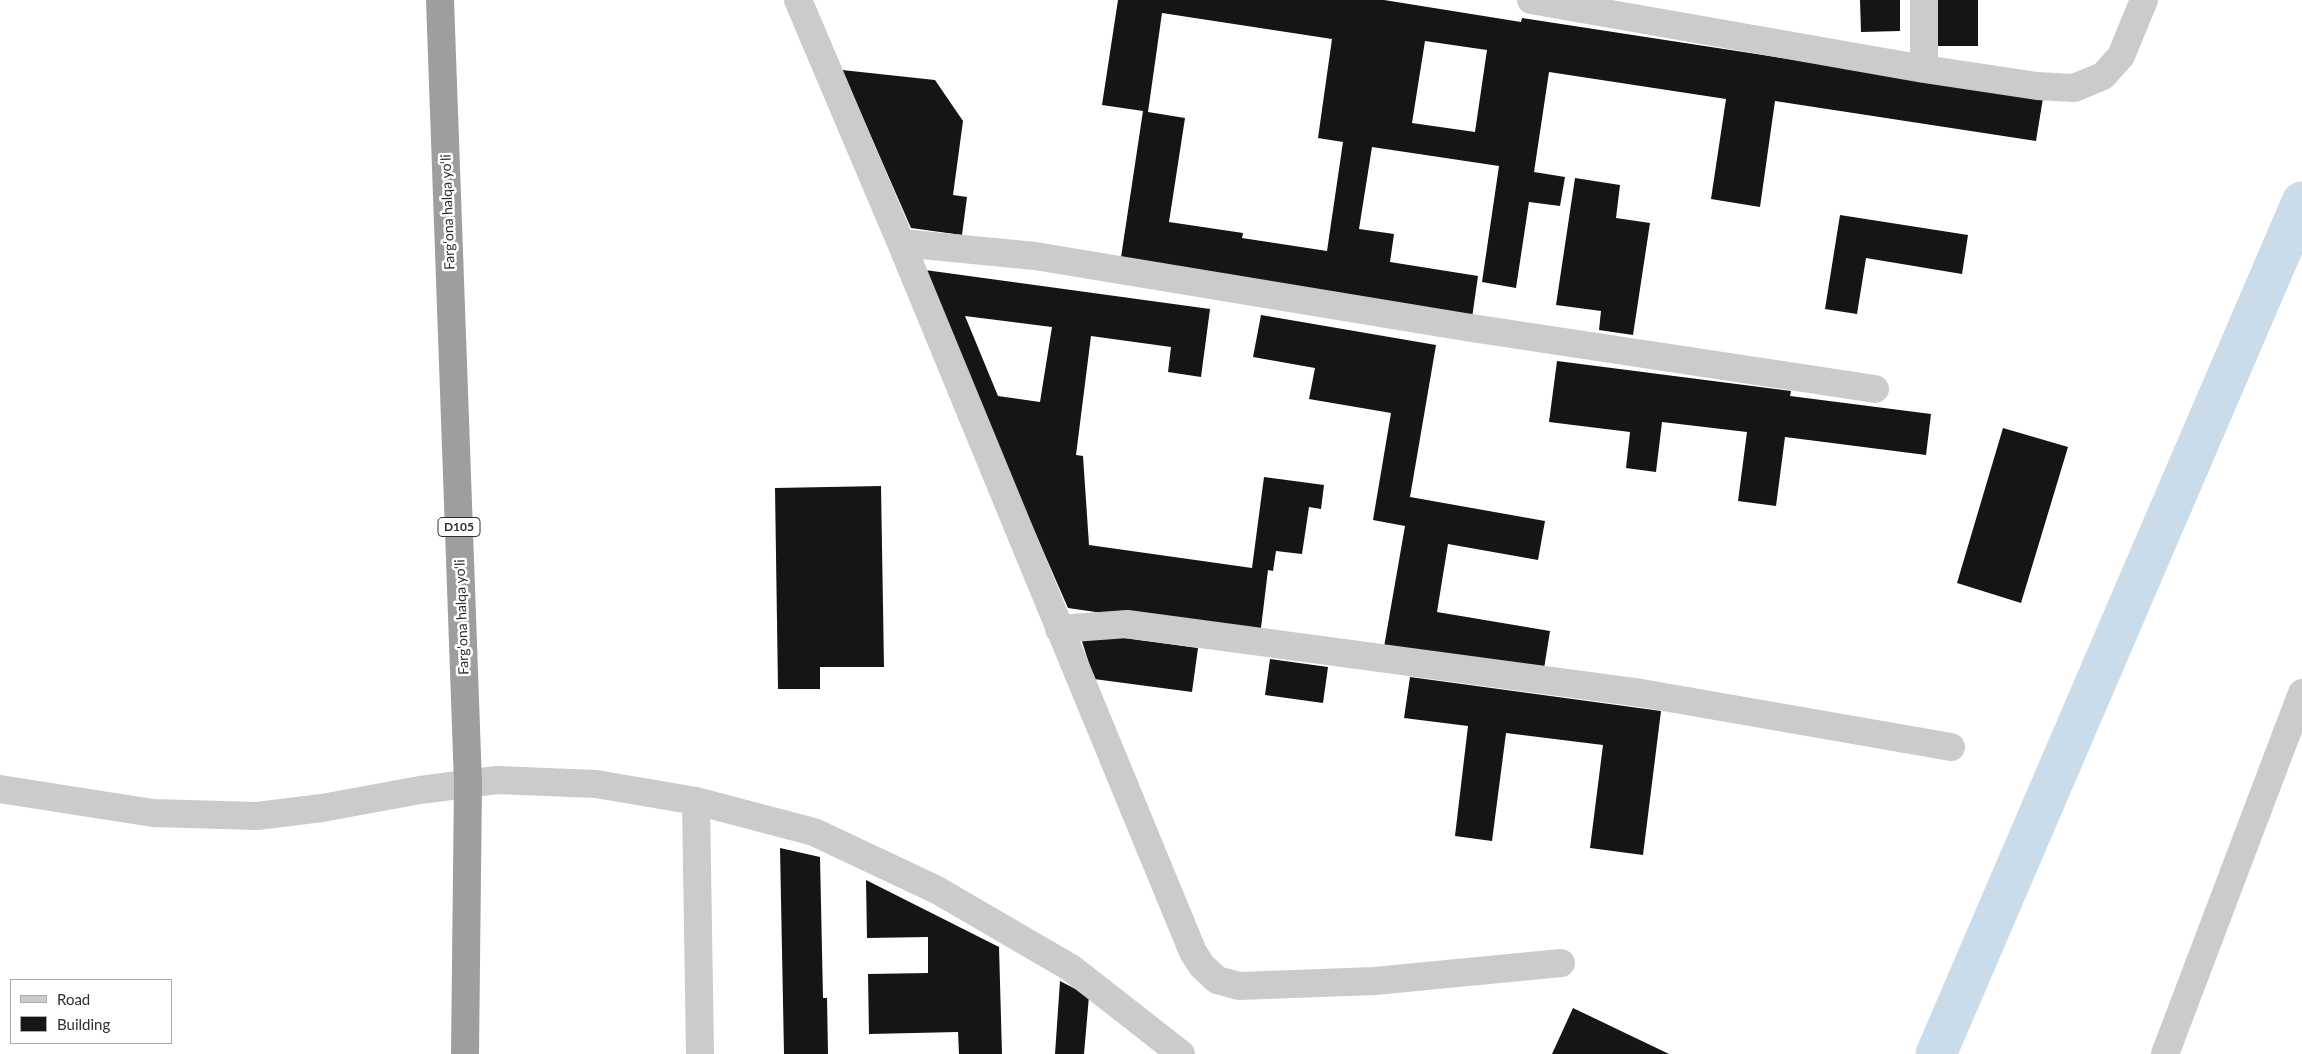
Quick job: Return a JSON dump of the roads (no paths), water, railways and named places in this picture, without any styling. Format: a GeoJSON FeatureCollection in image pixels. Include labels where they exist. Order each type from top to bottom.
{"type":"FeatureCollection","features":[{"type":"Feature","properties":{"kind":"highway","name":"Farg‘ona halqa yo‘li"},"geometry":{"type":"LineString","coordinates":[[440,0],[468,783],[465,1054]]}},
{"type":"Feature","properties":{"kind":"street"},"geometry":{"type":"LineString","coordinates":[[798,0],[901,243],[1193,952],[1202,966],[1217,980],[1239,986],[1374,981],[1561,963]]}},
{"type":"Feature","properties":{"kind":"street"},"geometry":{"type":"LineString","coordinates":[[1531,0],[1588,4],[1924,69],[2037,86],[2074,88],[2103,76],[2121,56],[2144,0]]}},
{"type":"Feature","properties":{"kind":"street"},"geometry":{"type":"LineString","coordinates":[[1924,0],[1924,69]]}},
{"type":"Feature","properties":{"kind":"street"},"geometry":{"type":"LineString","coordinates":[[901,243],[1035,256],[1465,326],[1874,389]]}},
{"type":"Feature","properties":{"kind":"street"},"geometry":{"type":"LineString","coordinates":[[1059,628],[1127,624],[1641,694],[1951,747]]}},
{"type":"Feature","properties":{"kind":"street"},"geometry":{"type":"LineString","coordinates":[[2165,1054],[2302,693]]}},
{"type":"Feature","properties":{"kind":"street"},"geometry":{"type":"LineString","coordinates":[[0,789],[153,813],[257,816],[322,808],[468,783],[497,780],[596,784],[696,801],[814,832],[937,890],[1070,968],[1181,1054]]}},
{"type":"Feature","properties":{"kind":"street"},"geometry":{"type":"LineString","coordinates":[[696,801],[700,1054]]}},
{"type":"Feature","properties":{"kind":"waterway"},"geometry":{"type":"LineString","coordinates":[[1936,1054],[2302,202]]}}]}
